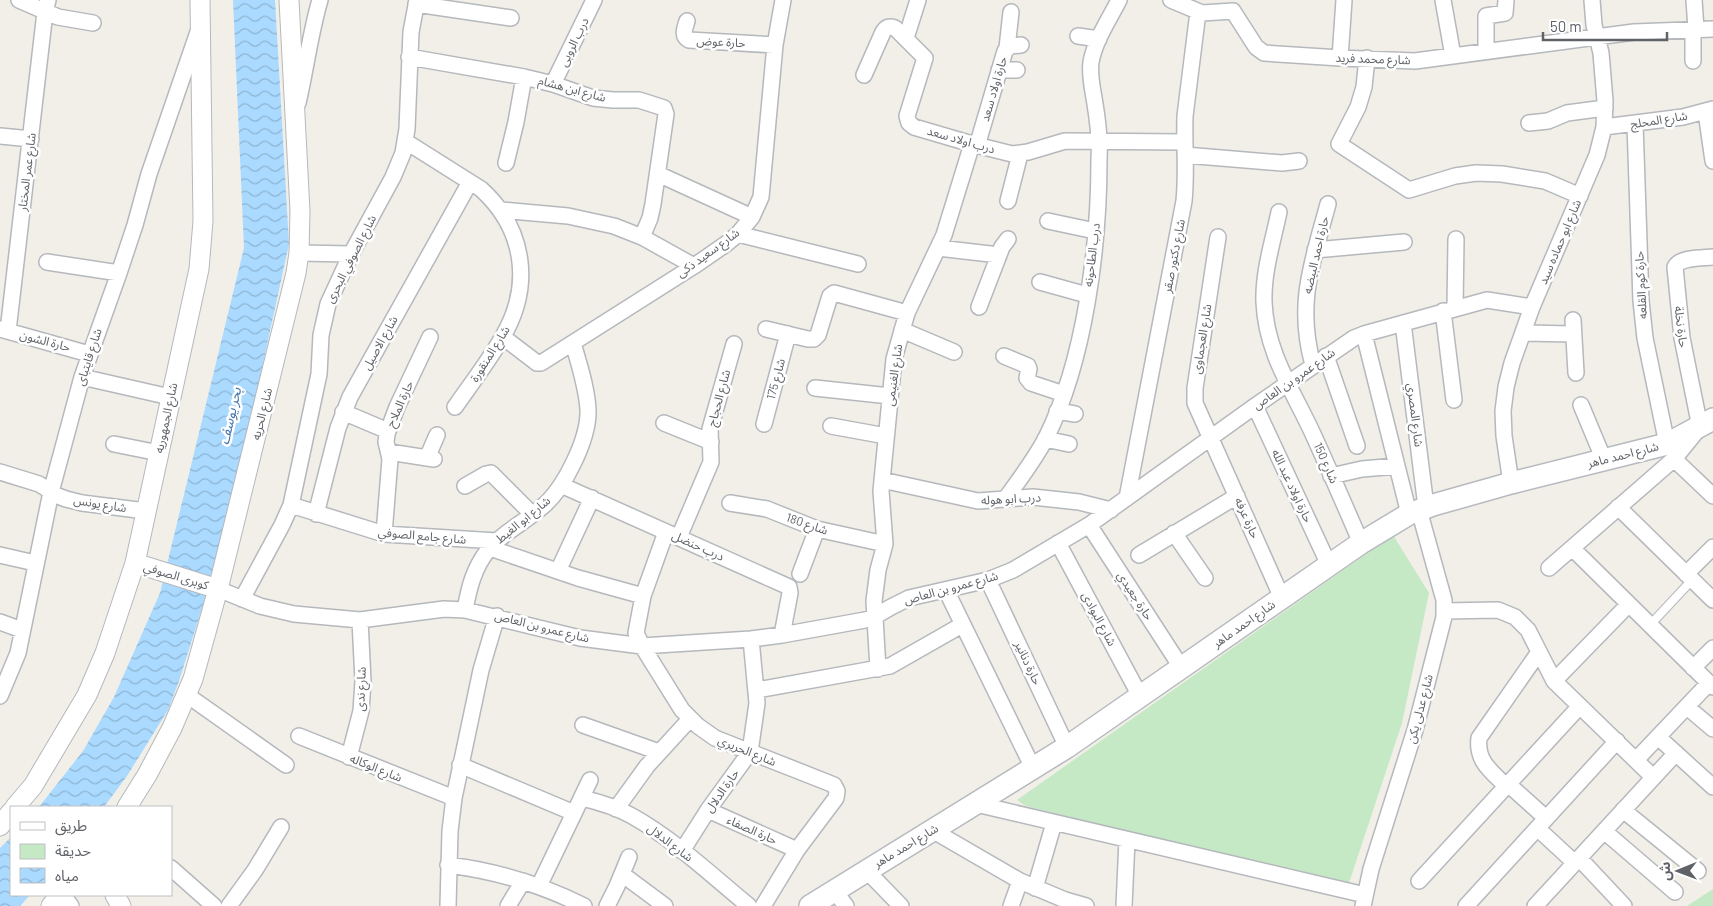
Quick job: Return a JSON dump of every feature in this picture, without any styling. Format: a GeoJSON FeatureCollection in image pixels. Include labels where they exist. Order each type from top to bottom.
{"type":"FeatureCollection","features":[{"type":"Feature","properties":{"kind":"main road","name":"شارع احمد ماهر"},"geometry":{"type":"LineString","coordinates":[[810,906],[840,898],[866,870],[1067,747],[1361,543],[1418,511],[1511,483],[1604,460],[1670,451],[1706,423]]}},
{"type":"Feature","properties":{"kind":"street"},"geometry":{"type":"LineString","coordinates":[[19,0],[46,6],[71,20],[93,23]]}},
{"type":"Feature","properties":{"kind":"street","name":"شارع الجمهوريه"},"geometry":{"type":"LineString","coordinates":[[16,806],[32,786],[87,695],[106,654],[142,565],[146,511],[201,253],[203,221],[200,0]]}},
{"type":"Feature","properties":{"kind":"street","name":"شارع الحريه"},"geometry":{"type":"LineString","coordinates":[[129,806],[147,775],[187,695],[198,662],[212,587],[292,294],[299,253],[300,211],[289,0]]}},
{"type":"Feature","properties":{"kind":"street"},"geometry":{"type":"LineString","coordinates":[[294,116],[320,0]]}},
{"type":"Feature","properties":{"kind":"street","name":"درب الروبى"},"geometry":{"type":"LineString","coordinates":[[553,84],[594,0]]}},
{"type":"Feature","properties":{"kind":"street","name":"شارع سعيد ذكى"},"geometry":{"type":"LineString","coordinates":[[503,337],[539,364],[694,266],[738,234],[752,217],[761,197],[775,45],[783,0]]}},
{"type":"Feature","properties":{"kind":"street"},"geometry":{"type":"LineString","coordinates":[[906,38],[918,0]]}},
{"type":"Feature","properties":{"kind":"street","name":"درب الطاحونه"},"geometry":{"type":"LineString","coordinates":[[1006,498],[1045,439],[1064,394],[1079,341],[1096,231],[1100,161],[1091,63],[1099,39],[1119,0]]}},
{"type":"Feature","properties":{"kind":"street","name":"شارع محمد فريد"},"geometry":{"type":"LineString","coordinates":[[1171,0],[1198,12],[1230,5],[1256,47],[1264,52],[1340,58],[1415,61],[1634,32],[1713,29]]}},
{"type":"Feature","properties":{"kind":"street"},"geometry":{"type":"LineString","coordinates":[[1340,58],[1344,0]]}},
{"type":"Feature","properties":{"kind":"street"},"geometry":{"type":"LineString","coordinates":[[1443,0],[1453,56]]}},
{"type":"Feature","properties":{"kind":"street"},"geometry":{"type":"LineString","coordinates":[[1486,51],[1486,16],[1505,13],[1506,0]]}},
{"type":"Feature","properties":{"kind":"street","name":"شارع ابو حماده سيد"},"geometry":{"type":"LineString","coordinates":[[1511,483],[1504,436],[1503,411],[1508,379],[1532,307],[1598,155],[1604,127],[1605,108],[1602,53],[1594,25],[1592,0]]}},
{"type":"Feature","properties":{"kind":"street"},"geometry":{"type":"LineString","coordinates":[[1694,0],[1694,61]]}},
{"type":"Feature","properties":{"kind":"street"},"geometry":{"type":"LineString","coordinates":[[416,2],[511,18]]}},
{"type":"Feature","properties":{"kind":"street","name":"شارع الصوفي البحرى"},"geometry":{"type":"LineString","coordinates":[[242,599],[291,505],[319,374],[323,319],[328,304],[351,254],[401,159],[405,141],[408,57],[416,2]]}},
{"type":"Feature","properties":{"kind":"street","name":"شارع عمر المختار"},"geometry":{"type":"LineString","coordinates":[[4,330],[31,139],[46,6]]}},
{"type":"Feature","properties":{"kind":"street","name":"حارة اولاد سعد"},"geometry":{"type":"LineString","coordinates":[[975,145],[999,70],[1014,46],[1011,12]]}},
{"type":"Feature","properties":{"kind":"street","name":"شارع دكتور صقر"},"geometry":{"type":"LineString","coordinates":[[1128,498],[1184,201],[1186,183],[1185,116],[1198,12]]}},
{"type":"Feature","properties":{"kind":"street","name":"حارة عوض"},"geometry":{"type":"LineString","coordinates":[[687,21],[684,34],[689,40],[775,45]]}},
{"type":"Feature","properties":{"kind":"street","name":"شارع قايتباى"},"geometry":{"type":"LineString","coordinates":[[0,696],[18,653],[51,492],[82,377],[135,226],[148,174],[201,24]]}},
{"type":"Feature","properties":{"kind":"street","name":"درب اولاد سعد"},"geometry":{"type":"LineString","coordinates":[[864,75],[885,29],[888,27],[895,28],[925,58],[908,116],[909,124],[914,126],[1005,153],[1020,154],[1065,141],[1099,140],[1185,148],[1282,162],[1299,161]]}},
{"type":"Feature","properties":{"kind":"street"},"geometry":{"type":"LineString","coordinates":[[1078,36],[1099,39]]}},
{"type":"Feature","properties":{"kind":"street","name":"شارع ابن هشام"},"geometry":{"type":"LineString","coordinates":[[408,57],[524,77],[553,84],[593,98],[639,100],[664,108],[666,114],[658,174],[650,218],[642,236]]}},
{"type":"Feature","properties":{"kind":"street"},"geometry":{"type":"LineString","coordinates":[[1367,58],[1364,86],[1358,106],[1339,144],[1401,185],[1409,190],[1455,176],[1476,173],[1502,174],[1545,182],[1580,196]]}},
{"type":"Feature","properties":{"kind":"street"},"geometry":{"type":"LineString","coordinates":[[999,70],[1018,70]]}},
{"type":"Feature","properties":{"kind":"street"},"geometry":{"type":"LineString","coordinates":[[506,163],[524,77]]}},
{"type":"Feature","properties":{"kind":"street"},"geometry":{"type":"LineString","coordinates":[[1528,122],[1548,122],[1567,113],[1605,108]]}},
{"type":"Feature","properties":{"kind":"street"},"geometry":{"type":"LineString","coordinates":[[1709,110],[1713,161]]}},
{"type":"Feature","properties":{"kind":"street","name":"شارع المحلج"},"geometry":{"type":"LineString","coordinates":[[1604,127],[1683,117],[1709,110]]}},
{"type":"Feature","properties":{"kind":"street","name":"حارة كوم القلعه"},"geometry":{"type":"LineString","coordinates":[[1635,124],[1641,301],[1645,338],[1670,451]]}},
{"type":"Feature","properties":{"kind":"street"},"geometry":{"type":"LineString","coordinates":[[0,136],[31,139]]}},
{"type":"Feature","properties":{"kind":"street","name":"شارع المنقورة"},"geometry":{"type":"LineString","coordinates":[[405,141],[481,189],[501,210],[510,225],[520,258],[521,276],[518,297],[512,317],[503,337],[455,407]]}},
{"type":"Feature","properties":{"kind":"street","name":"شارع الغنيمى"},"geometry":{"type":"LineString","coordinates":[[878,670],[874,617],[875,585],[885,544],[881,491],[894,359],[907,313],[938,248],[975,145]]}},
{"type":"Feature","properties":{"kind":"street"},"geometry":{"type":"LineString","coordinates":[[1008,201],[1020,154]]}},
{"type":"Feature","properties":{"kind":"street"},"geometry":{"type":"LineString","coordinates":[[658,174],[752,217]]}},
{"type":"Feature","properties":{"kind":"street","name":"شارع الاصيل"},"geometry":{"type":"LineString","coordinates":[[316,514],[343,412],[357,383],[470,182]]}},
{"type":"Feature","properties":{"kind":"street","name":"حارة احمد البيضه"},"geometry":{"type":"LineString","coordinates":[[1313,365],[1305,315],[1308,281],[1328,204]]}},
{"type":"Feature","properties":{"kind":"street"},"geometry":{"type":"LineString","coordinates":[[501,210],[568,216],[614,226],[642,236],[694,266]]}},
{"type":"Feature","properties":{"kind":"street","name":"شارع 150"},"geometry":{"type":"LineString","coordinates":[[1279,212],[1266,276],[1264,303],[1268,331],[1275,357],[1312,431],[1361,543]]}},
{"type":"Feature","properties":{"kind":"street"},"geometry":{"type":"LineString","coordinates":[[1048,221],[1096,231]]}},
{"type":"Feature","properties":{"kind":"street"},"geometry":{"type":"LineString","coordinates":[[738,234],[858,264]]}},
{"type":"Feature","properties":{"kind":"street"},"geometry":{"type":"LineString","coordinates":[[979,307],[1002,247],[1008,238]]}},
{"type":"Feature","properties":{"kind":"street","name":"شارع العجماوى"},"geometry":{"type":"LineString","coordinates":[[1211,438],[1197,410],[1194,396],[1218,238]]}},
{"type":"Feature","properties":{"kind":"street"},"geometry":{"type":"LineString","coordinates":[[1454,400],[1449,310],[1456,239]]}},
{"type":"Feature","properties":{"kind":"street"},"geometry":{"type":"LineString","coordinates":[[1315,250],[1404,242]]}},
{"type":"Feature","properties":{"kind":"street"},"geometry":{"type":"LineString","coordinates":[[938,248],[999,255]]}},
{"type":"Feature","properties":{"kind":"street"},"geometry":{"type":"LineString","coordinates":[[299,253],[351,254]]}},
{"type":"Feature","properties":{"kind":"street","name":"حارة نخلة"},"geometry":{"type":"LineString","coordinates":[[1706,423],[1682,338],[1675,267],[1681,261],[1713,257]]}},
{"type":"Feature","properties":{"kind":"street"},"geometry":{"type":"LineString","coordinates":[[47,262],[119,273]]}},
{"type":"Feature","properties":{"kind":"street"},"geometry":{"type":"LineString","coordinates":[[1040,282],[1087,295]]}},
{"type":"Feature","properties":{"kind":"street"},"geometry":{"type":"LineString","coordinates":[[766,329],[812,340],[817,337],[830,296],[834,293],[907,313]]}},
{"type":"Feature","properties":{"kind":"street","name":"شارع عمرو بن العاص"},"geometry":{"type":"LineString","coordinates":[[212,587],[260,606],[294,614],[360,620],[444,609],[465,610],[497,616],[580,638],[642,646],[751,639],[782,635],[874,617],[909,598],[988,580],[1013,570],[1089,525],[1343,344],[1364,334],[1487,300],[1532,307]]}},
{"type":"Feature","properties":{"kind":"street","name":"شارع المصري"},"geometry":{"type":"LineString","coordinates":[[1403,323],[1418,511]]}},
{"type":"Feature","properties":{"kind":"street"},"geometry":{"type":"LineString","coordinates":[[1523,333],[1573,327],[1576,373]]}},
{"type":"Feature","properties":{"kind":"street","name":"حارة الشون"},"geometry":{"type":"LineString","coordinates":[[4,330],[89,354]]}},
{"type":"Feature","properties":{"kind":"street"},"geometry":{"type":"LineString","coordinates":[[902,330],[954,352]]}},
{"type":"Feature","properties":{"kind":"street","name":"شارع 175"},"geometry":{"type":"LineString","coordinates":[[764,424],[788,334]]}},
{"type":"Feature","properties":{"kind":"street"},"geometry":{"type":"LineString","coordinates":[[1364,334],[1397,466],[1418,511]]}},
{"type":"Feature","properties":{"kind":"street","name":"حارة الملاح"},"geometry":{"type":"LineString","coordinates":[[384,534],[390,459],[386,438],[430,337]]}},
{"type":"Feature","properties":{"kind":"street","name":"شارع ابو الغيط"},"geometry":{"type":"LineString","coordinates":[[465,610],[473,576],[480,562],[494,545],[548,501],[561,485],[582,443],[588,422],[587,400],[573,343]]}},
{"type":"Feature","properties":{"kind":"street","name":"شارع الحجاج"},"geometry":{"type":"LineString","coordinates":[[642,646],[636,633],[643,596],[672,535],[711,462],[710,429],[734,344]]}},
{"type":"Feature","properties":{"kind":"street"},"geometry":{"type":"LineString","coordinates":[[1004,356],[1028,366],[1028,378],[1031,383],[1064,394]]}},
{"type":"Feature","properties":{"kind":"street"},"geometry":{"type":"LineString","coordinates":[[1326,356],[1357,446]]}},
{"type":"Feature","properties":{"kind":"street"},"geometry":{"type":"LineString","coordinates":[[82,377],[170,397]]}},
{"type":"Feature","properties":{"kind":"street"},"geometry":{"type":"LineString","coordinates":[[815,388],[890,396]]}},
{"type":"Feature","properties":{"kind":"street","name":"حارة اولاد عبد الله"},"geometry":{"type":"LineString","coordinates":[[1255,406],[1329,565]]}},
{"type":"Feature","properties":{"kind":"street"},"geometry":{"type":"LineString","coordinates":[[1581,406],[1604,460]]}},
{"type":"Feature","properties":{"kind":"street"},"geometry":{"type":"LineString","coordinates":[[343,412],[388,431]]}},
{"type":"Feature","properties":{"kind":"street"},"geometry":{"type":"LineString","coordinates":[[1057,412],[1075,414]]}},
{"type":"Feature","properties":{"kind":"street"},"geometry":{"type":"LineString","coordinates":[[664,423],[711,442]]}},
{"type":"Feature","properties":{"kind":"street"},"geometry":{"type":"LineString","coordinates":[[831,426],[886,436]]}},
{"type":"Feature","properties":{"kind":"street"},"geometry":{"type":"LineString","coordinates":[[389,452],[431,459],[437,435]]}},
{"type":"Feature","properties":{"kind":"street","name":"حارة عرفه"},"geometry":{"type":"LineString","coordinates":[[1211,438],[1282,598]]}},
{"type":"Feature","properties":{"kind":"street"},"geometry":{"type":"LineString","coordinates":[[1045,439],[1069,444]]}},
{"type":"Feature","properties":{"kind":"street"},"geometry":{"type":"LineString","coordinates":[[114,444],[159,453]]}},
{"type":"Feature","properties":{"kind":"street"},"geometry":{"type":"LineString","coordinates":[[1549,568],[1618,507],[1670,451],[1713,496]]}},
{"type":"Feature","properties":{"kind":"street"},"geometry":{"type":"LineString","coordinates":[[1331,476],[1362,468],[1397,466]]}},
{"type":"Feature","properties":{"kind":"street","name":"شارع يونس"},"geometry":{"type":"LineString","coordinates":[[0,472],[39,484],[58,496],[82,503],[146,511]]}},
{"type":"Feature","properties":{"kind":"street"},"geometry":{"type":"LineString","coordinates":[[465,486],[491,473],[532,514]]}},
{"type":"Feature","properties":{"kind":"street","name":"درب ابو هوله"},"geometry":{"type":"LineString","coordinates":[[882,480],[978,501],[1006,498],[1047,498],[1079,502],[1111,510]]}},
{"type":"Feature","properties":{"kind":"street","name":"درب حنضل"},"geometry":{"type":"LineString","coordinates":[[561,485],[789,587],[790,593],[782,635]]}},
{"type":"Feature","properties":{"kind":"street"},"geometry":{"type":"LineString","coordinates":[[1139,555],[1237,496]]}},
{"type":"Feature","properties":{"kind":"street"},"geometry":{"type":"LineString","coordinates":[[558,571],[592,498]]}},
{"type":"Feature","properties":{"kind":"street","name":"شارع 180"},"geometry":{"type":"LineString","coordinates":[[730,502],[775,511],[794,521],[817,529],[885,544]]}},
{"type":"Feature","properties":{"kind":"street","name":"شارع جامع الصوفي"},"geometry":{"type":"LineString","coordinates":[[291,505],[384,534],[494,545],[558,571],[643,596]]}},
{"type":"Feature","properties":{"kind":"street"},"geometry":{"type":"LineString","coordinates":[[1618,507],[1713,600]]}},
{"type":"Feature","properties":{"kind":"street","name":"شارع عدلى يكن"},"geometry":{"type":"LineString","coordinates":[[1364,901],[1371,869],[1416,730],[1444,611],[1444,600],[1418,511]]}},
{"type":"Feature","properties":{"kind":"street","name":"حارة جعيدي"},"geometry":{"type":"LineString","coordinates":[[1089,525],[1181,667]]}},
{"type":"Feature","properties":{"kind":"street"},"geometry":{"type":"LineString","coordinates":[[800,574],[817,529]]}},
{"type":"Feature","properties":{"kind":"street"},"geometry":{"type":"LineString","coordinates":[[1174,533],[1205,578]]}},
{"type":"Feature","properties":{"kind":"street","name":"شارع البوادى"},"geometry":{"type":"LineString","coordinates":[[1058,543],[1140,696]]}},
{"type":"Feature","properties":{"kind":"street"},"geometry":{"type":"LineString","coordinates":[[1689,577],[1713,547]]}},
{"type":"Feature","properties":{"kind":"street"},"geometry":{"type":"LineString","coordinates":[[1572,548],[1711,685],[1636,760]]}},
{"type":"Feature","properties":{"kind":"street"},"geometry":{"type":"LineString","coordinates":[[0,555],[35,563]]}},
{"type":"Feature","properties":{"kind":"street","name":"كوبرى الصوفي"},"geometry":{"type":"LineString","coordinates":[[142,565],[212,587]]}},
{"type":"Feature","properties":{"kind":"street","name":"حارة دنانير"},"geometry":{"type":"LineString","coordinates":[[988,580],[1067,747]]}},
{"type":"Feature","properties":{"kind":"street"},"geometry":{"type":"LineString","coordinates":[[946,590],[1034,768]]}},
{"type":"Feature","properties":{"kind":"street"},"geometry":{"type":"LineString","coordinates":[[1554,681],[1629,604]]}},
{"type":"Feature","properties":{"kind":"street"},"geometry":{"type":"LineString","coordinates":[[1444,611],[1498,610],[1507,613],[1522,623],[1528,630],[1554,681],[1653,777]]}},
{"type":"Feature","properties":{"kind":"street"},"geometry":{"type":"LineString","coordinates":[[448,906],[448,865],[454,798],[480,670],[497,616]]}},
{"type":"Feature","properties":{"kind":"street","name":"شارع ندى"},"geometry":{"type":"LineString","coordinates":[[348,757],[361,711],[360,620]]}},
{"type":"Feature","properties":{"kind":"street"},"geometry":{"type":"LineString","coordinates":[[0,622],[22,630]]}},
{"type":"Feature","properties":{"kind":"street"},"geometry":{"type":"LineString","coordinates":[[757,690],[878,670],[890,666],[962,625]]}},
{"type":"Feature","properties":{"kind":"street","name":"حارة الدلال"},"geometry":{"type":"LineString","coordinates":[[682,851],[708,810],[750,752],[757,703],[751,639]]}},
{"type":"Feature","properties":{"kind":"street","name":"شارع الحريري"},"geometry":{"type":"LineString","coordinates":[[642,646],[682,710],[690,719],[715,738],[834,785],[837,791],[836,798],[797,850]]}},
{"type":"Feature","properties":{"kind":"street"},"geometry":{"type":"LineString","coordinates":[[1693,668],[1713,648]]}},
{"type":"Feature","properties":{"kind":"street"},"geometry":{"type":"LineString","coordinates":[[1539,652],[1479,738],[1479,755],[1577,860],[1624,906]]}},
{"type":"Feature","properties":{"kind":"street"},"geometry":{"type":"LineString","coordinates":[[187,695],[286,765]]}},
{"type":"Feature","properties":{"kind":"street"},"geometry":{"type":"LineString","coordinates":[[1420,881],[1580,706]]}},
{"type":"Feature","properties":{"kind":"street"},"geometry":{"type":"LineString","coordinates":[[1687,707],[1713,729]]}},
{"type":"Feature","properties":{"kind":"street"},"geometry":{"type":"LineString","coordinates":[[616,808],[647,766],[690,719]]}},
{"type":"Feature","properties":{"kind":"street"},"geometry":{"type":"LineString","coordinates":[[583,725],[660,752]]}},
{"type":"Feature","properties":{"kind":"street","name":"شارع الوكاله"},"geometry":{"type":"LineString","coordinates":[[299,736],[454,798]]}},
{"type":"Feature","properties":{"kind":"street"},"geometry":{"type":"LineString","coordinates":[[1658,737],[1713,787]]}},
{"type":"Feature","properties":{"kind":"street"},"geometry":{"type":"LineString","coordinates":[[1466,906],[1617,741]]}},
{"type":"Feature","properties":{"kind":"street"},"geometry":{"type":"LineString","coordinates":[[1538,905],[1676,753]]}},
{"type":"Feature","properties":{"kind":"street"},"geometry":{"type":"LineString","coordinates":[[460,765],[574,813]]}},
{"type":"Feature","properties":{"kind":"street"},"geometry":{"type":"LineString","coordinates":[[539,886],[590,780]]}},
{"type":"Feature","properties":{"kind":"street","name":"شارع الدلال"},"geometry":{"type":"LineString","coordinates":[[582,798],[616,808],[646,824],[749,906]]}},
{"type":"Feature","properties":{"kind":"street"},"geometry":{"type":"LineString","coordinates":[[976,804],[1127,840],[1364,901]]}},
{"type":"Feature","properties":{"kind":"street","name":"حارة الصفاء"},"geometry":{"type":"LineString","coordinates":[[708,810],[797,850]]}},
{"type":"Feature","properties":{"kind":"street"},"geometry":{"type":"LineString","coordinates":[[1623,810],[1698,871]]}},
{"type":"Feature","properties":{"kind":"street"},"geometry":{"type":"LineString","coordinates":[[0,826],[10,813]]}},
{"type":"Feature","properties":{"kind":"street"},"geometry":{"type":"LineString","coordinates":[[1035,888],[1054,822]]}},
{"type":"Feature","properties":{"kind":"street"},"geometry":{"type":"LineString","coordinates":[[229,906],[281,827]]}},
{"type":"Feature","properties":{"kind":"street"},"geometry":{"type":"LineString","coordinates":[[932,830],[1020,881],[1064,903],[1086,906]]}},
{"type":"Feature","properties":{"kind":"street"},"geometry":{"type":"LineString","coordinates":[[1604,831],[1675,892]]}},
{"type":"Feature","properties":{"kind":"street"},"geometry":{"type":"LineString","coordinates":[[1124,906],[1127,840]]}},
{"type":"Feature","properties":{"kind":"street"},"geometry":{"type":"LineString","coordinates":[[763,906],[797,850]]}},
{"type":"Feature","properties":{"kind":"street"},"geometry":{"type":"LineString","coordinates":[[606,906],[628,857]]}},
{"type":"Feature","properties":{"kind":"street"},"geometry":{"type":"LineString","coordinates":[[448,865],[500,873],[539,886],[582,906]]}},
{"type":"Feature","properties":{"kind":"street"},"geometry":{"type":"LineString","coordinates":[[172,869],[214,906]]}},
{"type":"Feature","properties":{"kind":"street"},"geometry":{"type":"LineString","coordinates":[[866,870],[901,906]]}},
{"type":"Feature","properties":{"kind":"street"},"geometry":{"type":"LineString","coordinates":[[622,874],[665,906]]}},
{"type":"Feature","properties":{"kind":"street"},"geometry":{"type":"LineString","coordinates":[[508,906],[523,881]]}},
{"type":"Feature","properties":{"kind":"street"},"geometry":{"type":"LineString","coordinates":[[1011,906],[1020,881]]}},
{"type":"Feature","properties":{"kind":"street"},"geometry":{"type":"LineString","coordinates":[[51,906],[61,896]]}},
{"type":"Feature","properties":{"kind":"street"},"geometry":{"type":"LineString","coordinates":[[63,896],[71,906]]}},
{"type":"Feature","properties":{"kind":"lane"},"geometry":{"type":"LineString","coordinates":[[1650,625],[1689,577]]}},
{"type":"Feature","properties":{"kind":"green space"},"geometry":{"type":"Polygon","coordinates":[[[1393,535],[1429,593],[1402,723],[1348,886],[1026,806],[1017,800],[1393,535]]]}},
{"type":"Feature","properties":{"kind":"green space"},"geometry":{"type":"Polygon","coordinates":[[[1713,889],[1713,906],[1687,906],[1713,889]]]}},
{"type":"Feature","properties":{"kind":"water","name":"بحر يوسف"},"geometry":{"type":"Polygon","coordinates":[[[233,0],[275,0],[289,244],[243,455],[203,605],[168,710],[127,776],[105,806],[40,806],[83,751],[114,697],[160,593],[244,248],[233,0]]]}},
{"type":"Feature","properties":{"kind":"water"},"geometry":{"type":"Polygon","coordinates":[[[10,838],[10,896],[29,896],[20,906],[0,906],[0,848],[10,838]]]}}]}
